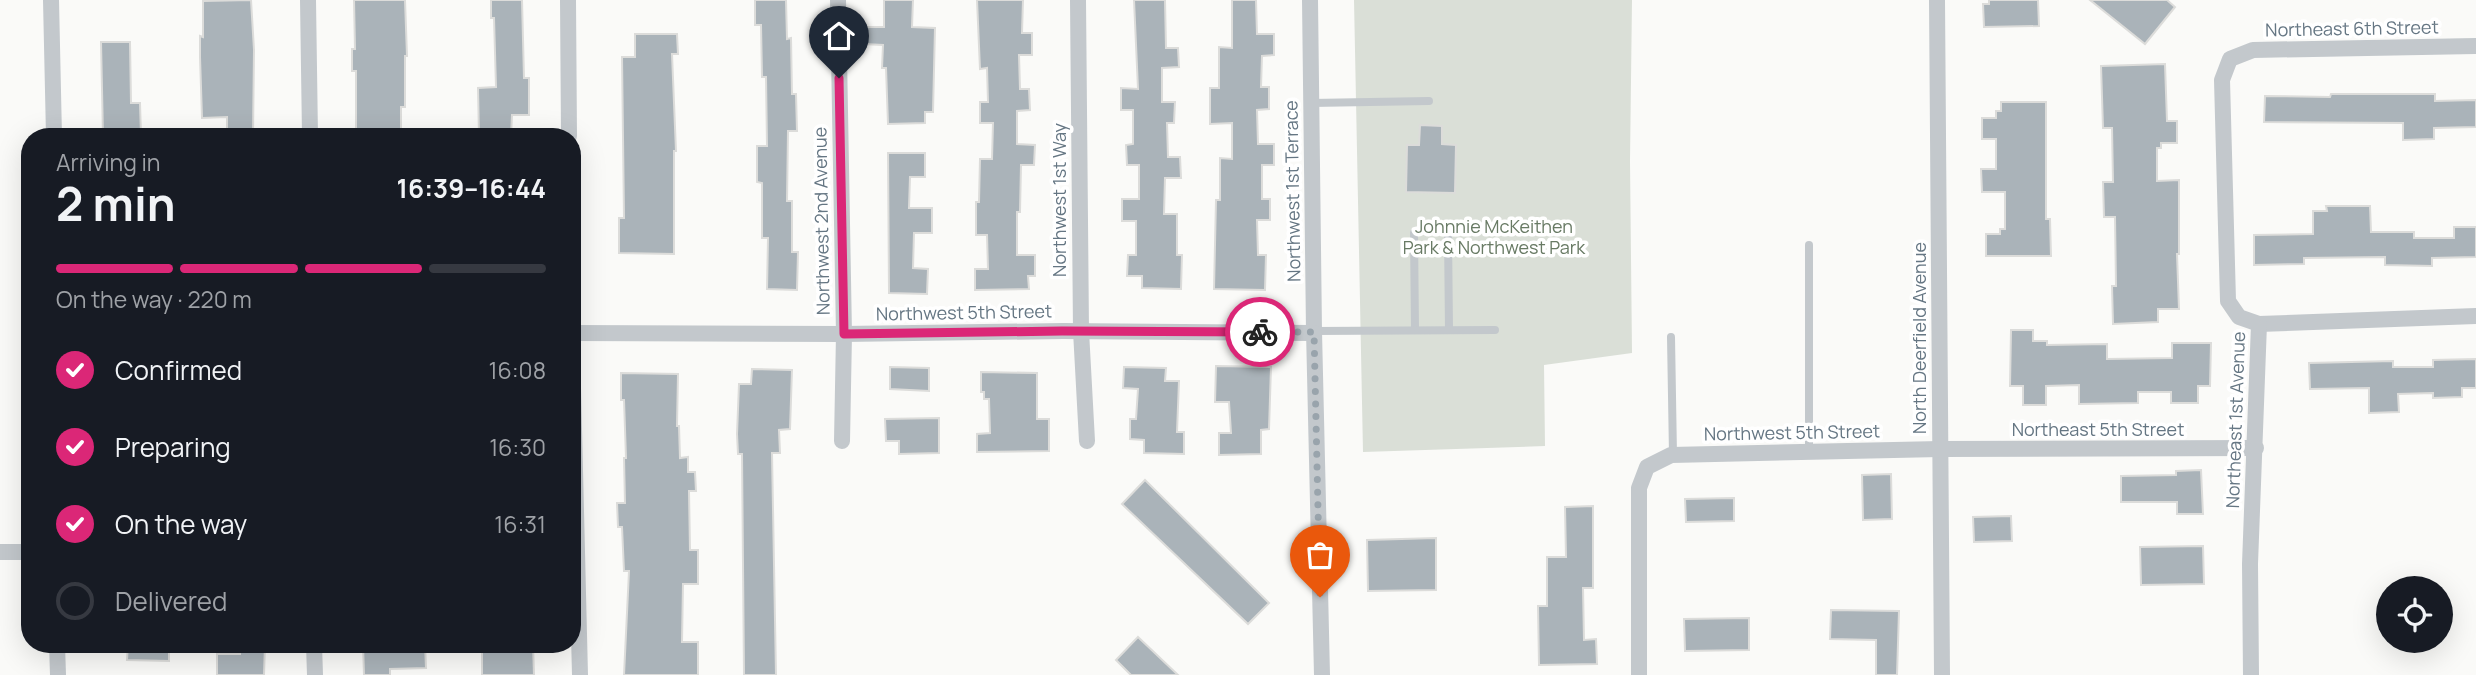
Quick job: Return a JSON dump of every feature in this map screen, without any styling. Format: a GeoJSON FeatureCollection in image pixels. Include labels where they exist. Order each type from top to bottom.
{"type":"FeatureCollection","features":[{"type":"Feature","properties":{"kind":"street"},"geometry":{"type":"LineString","coordinates":[[51,0],[54,128]]}},
{"type":"Feature","properties":{"kind":"street"},"geometry":{"type":"LineString","coordinates":[[308,0],[310,128]]}},
{"type":"Feature","properties":{"kind":"street"},"geometry":{"type":"LineString","coordinates":[[568,0],[569,128]]}},
{"type":"Feature","properties":{"kind":"street","name":"Northwest 2nd Avenue"},"geometry":{"type":"LineString","coordinates":[[838,0],[844,334],[842,441]]}},
{"type":"Feature","properties":{"kind":"street","name":"Northwest 1st Way"},"geometry":{"type":"LineString","coordinates":[[1078,0],[1081,331],[1087,441]]}},
{"type":"Feature","properties":{"kind":"street","name":"Northwest 1st Terrace"},"geometry":{"type":"LineString","coordinates":[[1310,0],[1322,675]]}},
{"type":"Feature","properties":{"kind":"street","name":"North Deerfield Avenue"},"geometry":{"type":"LineString","coordinates":[[1937,0],[1942,675]]}},
{"type":"Feature","properties":{"kind":"street","name":"Northeast 6th Street"},"geometry":{"type":"LineString","coordinates":[[2230,59],[2253,50],[2476,46]]}},
{"type":"Feature","properties":{"kind":"street","name":"Northeast 1st Avenue"},"geometry":{"type":"LineString","coordinates":[[2230,59],[2222,80],[2228,301],[2239,317],[2259,324],[2250,564],[2251,675]]}},
{"type":"Feature","properties":{"kind":"street"},"geometry":{"type":"LineString","coordinates":[[2259,324],[2476,316]]}},
{"type":"Feature","properties":{"kind":"street","name":"Northwest 5th Street"},"geometry":{"type":"LineString","coordinates":[[581,333],[1314,332]]}},
{"type":"Feature","properties":{"kind":"street","name":"Northeast 5th Street"},"geometry":{"type":"LineString","coordinates":[[1940,449],[2256,448]]}},
{"type":"Feature","properties":{"kind":"street","name":"Northwest 5th Street"},"geometry":{"type":"LineString","coordinates":[[1639,675],[1639,488],[1647,467],[1673,455],[1940,449]]}},
{"type":"Feature","properties":{"kind":"street"},"geometry":{"type":"LineString","coordinates":[[0,552],[21,552]]}},
{"type":"Feature","properties":{"kind":"street"},"geometry":{"type":"LineString","coordinates":[[57,653],[58,675]]}},
{"type":"Feature","properties":{"kind":"street"},"geometry":{"type":"LineString","coordinates":[[314,653],[315,675]]}},
{"type":"Feature","properties":{"kind":"street"},"geometry":{"type":"LineString","coordinates":[[579,653],[580,675]]}},
{"type":"Feature","properties":{"kind":"lane"},"geometry":{"type":"LineString","coordinates":[[1311,103],[1429,101]]}},
{"type":"Feature","properties":{"kind":"lane"},"geometry":{"type":"LineString","coordinates":[[1415,233],[1415,330]]}},
{"type":"Feature","properties":{"kind":"lane"},"geometry":{"type":"LineString","coordinates":[[1448,233],[1449,330]]}},
{"type":"Feature","properties":{"kind":"lane"},"geometry":{"type":"LineString","coordinates":[[1809,245],[1809,452]]}},
{"type":"Feature","properties":{"kind":"lane"},"geometry":{"type":"LineString","coordinates":[[1314,332],[1495,330]]}},
{"type":"Feature","properties":{"kind":"lane"},"geometry":{"type":"LineString","coordinates":[[1671,337],[1673,455]]}},
{"type":"Feature","properties":{"kind":"green space","name":"Johnnie McKeithen Park & Northwest Park"},"geometry":{"type":"Polygon","coordinates":[[[1354,0],[1632,0],[1632,353],[1544,365],[1545,446],[1363,452],[1354,0]]]}},
{"type":"Feature","properties":{"kind":"building"},"geometry":{"type":"Polygon","coordinates":[[[251,0],[254,50],[253,128],[227,128],[227,117],[202,118],[200,36],[203,37],[203,1],[251,0]]]}},
{"type":"Feature","properties":{"kind":"building"},"geometry":{"type":"Polygon","coordinates":[[[354,0],[405,0],[407,56],[405,107],[401,107],[401,128],[356,128],[356,71],[352,71],[352,49],[355,49],[354,0]]]}},
{"type":"Feature","properties":{"kind":"building"},"geometry":{"type":"Polygon","coordinates":[[[491,0],[522,0],[524,78],[529,78],[529,115],[512,115],[511,128],[479,128],[478,88],[496,87],[494,18],[491,18],[491,0]]]}},
{"type":"Feature","properties":{"kind":"building"},"geometry":{"type":"Polygon","coordinates":[[[755,0],[786,0],[787,39],[791,38],[792,94],[796,94],[797,131],[788,131],[787,201],[792,201],[792,252],[798,252],[797,290],[767,289],[768,238],[762,238],[762,183],[757,182],[757,146],[767,146],[766,77],[762,77],[761,25],[755,25],[755,0]]]}},
{"type":"Feature","properties":{"kind":"building"},"geometry":{"type":"Polygon","coordinates":[[[884,0],[913,0],[912,27],[935,28],[933,112],[925,112],[925,123],[888,124],[886,68],[882,68],[883,45],[863,44],[863,27],[884,27],[884,0]]]}},
{"type":"Feature","properties":{"kind":"building"},"geometry":{"type":"Polygon","coordinates":[[[977,0],[1023,0],[1022,33],[1032,33],[1032,55],[1019,55],[1020,89],[1029,89],[1030,110],[1017,111],[1017,144],[1035,145],[1034,165],[1021,165],[1020,212],[1017,212],[1017,255],[1035,255],[1035,276],[1028,276],[1029,289],[975,290],[975,269],[988,269],[987,235],[976,235],[976,202],[979,202],[980,159],[992,159],[993,123],[980,123],[980,102],[988,102],[987,68],[980,69],[977,0]]]}},
{"type":"Feature","properties":{"kind":"building"},"geometry":{"type":"Polygon","coordinates":[[[1134,0],[1165,0],[1166,48],[1178,48],[1179,67],[1162,68],[1162,102],[1175,102],[1174,123],[1167,123],[1168,157],[1180,157],[1181,178],[1165,178],[1164,214],[1177,214],[1177,255],[1182,255],[1181,289],[1142,288],[1142,276],[1127,276],[1128,255],[1136,255],[1136,221],[1122,221],[1122,199],[1139,199],[1139,165],[1127,165],[1126,145],[1133,144],[1133,110],[1121,110],[1121,88],[1138,89],[1134,0]]]}},
{"type":"Feature","properties":{"kind":"building"},"geometry":{"type":"Polygon","coordinates":[[[1232,0],[1256,0],[1257,34],[1274,34],[1274,55],[1262,56],[1261,87],[1269,87],[1269,109],[1257,110],[1258,144],[1274,144],[1274,165],[1262,165],[1262,199],[1270,199],[1270,220],[1257,220],[1258,255],[1266,255],[1265,290],[1214,289],[1220,158],[1232,159],[1232,123],[1210,124],[1210,88],[1219,88],[1219,47],[1232,48],[1232,0]]]}},
{"type":"Feature","properties":{"kind":"building"},"geometry":{"type":"Polygon","coordinates":[[[1989,0],[2038,0],[2039,26],[1984,27],[1983,4],[1989,4],[1989,0]]]}},
{"type":"Feature","properties":{"kind":"building"},"geometry":{"type":"Polygon","coordinates":[[[2090,0],[2167,0],[2175,7],[2145,44],[2090,0]]]}},
{"type":"Feature","properties":{"kind":"building"},"geometry":{"type":"Polygon","coordinates":[[[635,34],[677,34],[678,54],[672,54],[676,151],[674,254],[619,253],[619,218],[624,218],[622,57],[635,57],[635,34]]]}},
{"type":"Feature","properties":{"kind":"building"},"geometry":{"type":"Polygon","coordinates":[[[101,42],[130,42],[131,103],[140,103],[141,128],[103,128],[101,42]]]}},
{"type":"Feature","properties":{"kind":"building"},"geometry":{"type":"Polygon","coordinates":[[[2165,64],[2167,121],[2177,121],[2177,143],[2161,143],[2161,148],[2157,148],[2157,181],[2179,180],[2179,309],[2158,309],[2158,322],[2113,324],[2112,286],[2116,286],[2115,217],[2104,217],[2103,182],[2113,182],[2112,128],[2103,128],[2101,66],[2165,64]]]}},
{"type":"Feature","properties":{"kind":"building"},"geometry":{"type":"Polygon","coordinates":[[[2331,94],[2435,94],[2435,101],[2476,100],[2476,127],[2434,128],[2434,139],[2403,140],[2403,123],[2264,122],[2265,96],[2330,97],[2331,94]]]}},
{"type":"Feature","properties":{"kind":"building"},"geometry":{"type":"Polygon","coordinates":[[[2001,102],[2046,102],[2046,219],[2050,219],[2051,256],[1986,256],[1986,234],[2000,234],[2000,229],[2005,229],[2005,192],[1982,192],[1981,169],[1996,169],[1996,139],[1982,139],[1982,118],[1996,118],[1996,111],[2001,111],[2001,102]]]}},
{"type":"Feature","properties":{"kind":"building"},"geometry":{"type":"Polygon","coordinates":[[[1420,125],[1442,126],[1442,144],[1456,145],[1455,193],[1406,192],[1407,145],[1419,145],[1420,125]]]}},
{"type":"Feature","properties":{"kind":"building"},"geometry":{"type":"Polygon","coordinates":[[[888,153],[925,153],[925,177],[910,177],[909,208],[932,208],[932,233],[914,233],[913,268],[928,269],[927,294],[889,293],[888,153]]]}},
{"type":"Feature","properties":{"kind":"building"},"geometry":{"type":"Polygon","coordinates":[[[2326,206],[2370,206],[2371,232],[2414,232],[2414,238],[2454,238],[2454,227],[2476,227],[2476,257],[2432,258],[2432,266],[2385,265],[2385,257],[2304,258],[2304,264],[2254,265],[2254,235],[2313,234],[2313,211],[2327,211],[2326,206]]]}},
{"type":"Feature","properties":{"kind":"building"},"geometry":{"type":"Polygon","coordinates":[[[2011,330],[2033,330],[2033,341],[2047,341],[2047,345],[2107,344],[2107,359],[2172,358],[2172,343],[2211,343],[2210,386],[2198,386],[2198,403],[2171,403],[2171,392],[2138,392],[2138,403],[2079,404],[2079,385],[2046,386],[2046,405],[2023,405],[2023,386],[2010,386],[2011,330]]]}},
{"type":"Feature","properties":{"kind":"building"},"geometry":{"type":"Polygon","coordinates":[[[2476,359],[2476,388],[2462,388],[2462,397],[2433,398],[2433,393],[2398,394],[2399,412],[2369,413],[2369,388],[2310,389],[2309,363],[2393,361],[2393,367],[2433,367],[2433,360],[2476,359]]]}},
{"type":"Feature","properties":{"kind":"building"},"geometry":{"type":"Polygon","coordinates":[[[1216,366],[1271,367],[1269,429],[1261,430],[1261,454],[1219,455],[1219,433],[1231,433],[1229,402],[1215,402],[1216,366]]]}},
{"type":"Feature","properties":{"kind":"building"},"geometry":{"type":"Polygon","coordinates":[[[890,367],[929,368],[929,391],[890,389],[890,367]]]}},
{"type":"Feature","properties":{"kind":"building"},"geometry":{"type":"Polygon","coordinates":[[[1124,367],[1166,368],[1165,381],[1179,381],[1177,432],[1184,432],[1184,454],[1144,453],[1144,440],[1130,439],[1130,419],[1136,419],[1138,389],[1123,388],[1124,367]]]}},
{"type":"Feature","properties":{"kind":"building"},"geometry":{"type":"Polygon","coordinates":[[[752,369],[792,370],[790,429],[779,430],[780,453],[772,453],[776,675],[744,675],[742,454],[738,454],[737,434],[739,384],[751,384],[752,369]]]}},
{"type":"Feature","properties":{"kind":"building"},"geometry":{"type":"Polygon","coordinates":[[[981,372],[1037,373],[1037,419],[1049,419],[1049,451],[977,452],[977,434],[990,433],[989,399],[984,399],[984,392],[981,392],[981,372]]]}},
{"type":"Feature","properties":{"kind":"building"},"geometry":{"type":"Polygon","coordinates":[[[621,373],[678,374],[677,426],[680,458],[688,457],[688,472],[695,472],[696,491],[689,491],[690,550],[698,550],[698,584],[683,584],[682,642],[698,642],[698,675],[624,675],[629,571],[624,571],[622,527],[618,527],[617,503],[625,503],[626,458],[621,373]]]}},
{"type":"Feature","properties":{"kind":"building"},"geometry":{"type":"Polygon","coordinates":[[[939,418],[939,453],[899,454],[899,441],[886,441],[885,419],[939,418]]]}},
{"type":"Feature","properties":{"kind":"building"},"geometry":{"type":"Polygon","coordinates":[[[2201,470],[2203,514],[2177,514],[2177,502],[2121,502],[2121,476],[2176,475],[2176,471],[2201,470]]]}},
{"type":"Feature","properties":{"kind":"building"},"geometry":{"type":"Polygon","coordinates":[[[1891,474],[1892,519],[1863,520],[1862,475],[1891,474]]]}},
{"type":"Feature","properties":{"kind":"building"},"geometry":{"type":"Polygon","coordinates":[[[1145,480],[1269,603],[1248,624],[1122,504],[1145,480]]]}},
{"type":"Feature","properties":{"kind":"building"},"geometry":{"type":"Polygon","coordinates":[[[1734,498],[1734,521],[1686,522],[1685,499],[1734,498]]]}},
{"type":"Feature","properties":{"kind":"building"},"geometry":{"type":"Polygon","coordinates":[[[1593,506],[1593,588],[1583,588],[1584,640],[1596,639],[1597,664],[1539,665],[1538,606],[1547,606],[1547,557],[1566,557],[1565,507],[1593,506]]]}},
{"type":"Feature","properties":{"kind":"building"},"geometry":{"type":"Polygon","coordinates":[[[2011,516],[2012,541],[1974,542],[1973,517],[2011,516]]]}},
{"type":"Feature","properties":{"kind":"building"},"geometry":{"type":"Polygon","coordinates":[[[1436,538],[1436,590],[1368,591],[1367,540],[1436,538]]]}},
{"type":"Feature","properties":{"kind":"building"},"geometry":{"type":"Polygon","coordinates":[[[2203,546],[2204,584],[2141,585],[2140,547],[2203,546]]]}},
{"type":"Feature","properties":{"kind":"building"},"geometry":{"type":"Polygon","coordinates":[[[1831,610],[1899,611],[1897,675],[1876,675],[1876,640],[1830,639],[1831,610]]]}},
{"type":"Feature","properties":{"kind":"building"},"geometry":{"type":"Polygon","coordinates":[[[1749,618],[1749,650],[1685,651],[1684,619],[1749,618]]]}},
{"type":"Feature","properties":{"kind":"building"},"geometry":{"type":"Polygon","coordinates":[[[1138,637],[1178,675],[1131,675],[1116,660],[1138,637]]]}},
{"type":"Feature","properties":{"kind":"building"},"geometry":{"type":"Polygon","coordinates":[[[127,653],[169,653],[169,661],[127,660],[127,653]]]}},
{"type":"Feature","properties":{"kind":"building"},"geometry":{"type":"Polygon","coordinates":[[[265,653],[264,675],[217,675],[217,654],[265,653]]]}},
{"type":"Feature","properties":{"kind":"building"},"geometry":{"type":"Polygon","coordinates":[[[363,653],[425,653],[426,668],[390,669],[390,675],[364,675],[363,653]]]}},
{"type":"Feature","properties":{"kind":"building"},"geometry":{"type":"Polygon","coordinates":[[[482,653],[533,653],[534,675],[482,675],[482,653]]]}},
{"type":"Feature","properties":{"kind":"way so far"},"geometry":{"type":"LineString","coordinates":[[1260,332],[1314,332],[1320,597]]}},
{"type":"Feature","properties":{"kind":"route"},"geometry":{"type":"LineString","coordinates":[[839,78],[844,334],[1260,332]]}}]}
